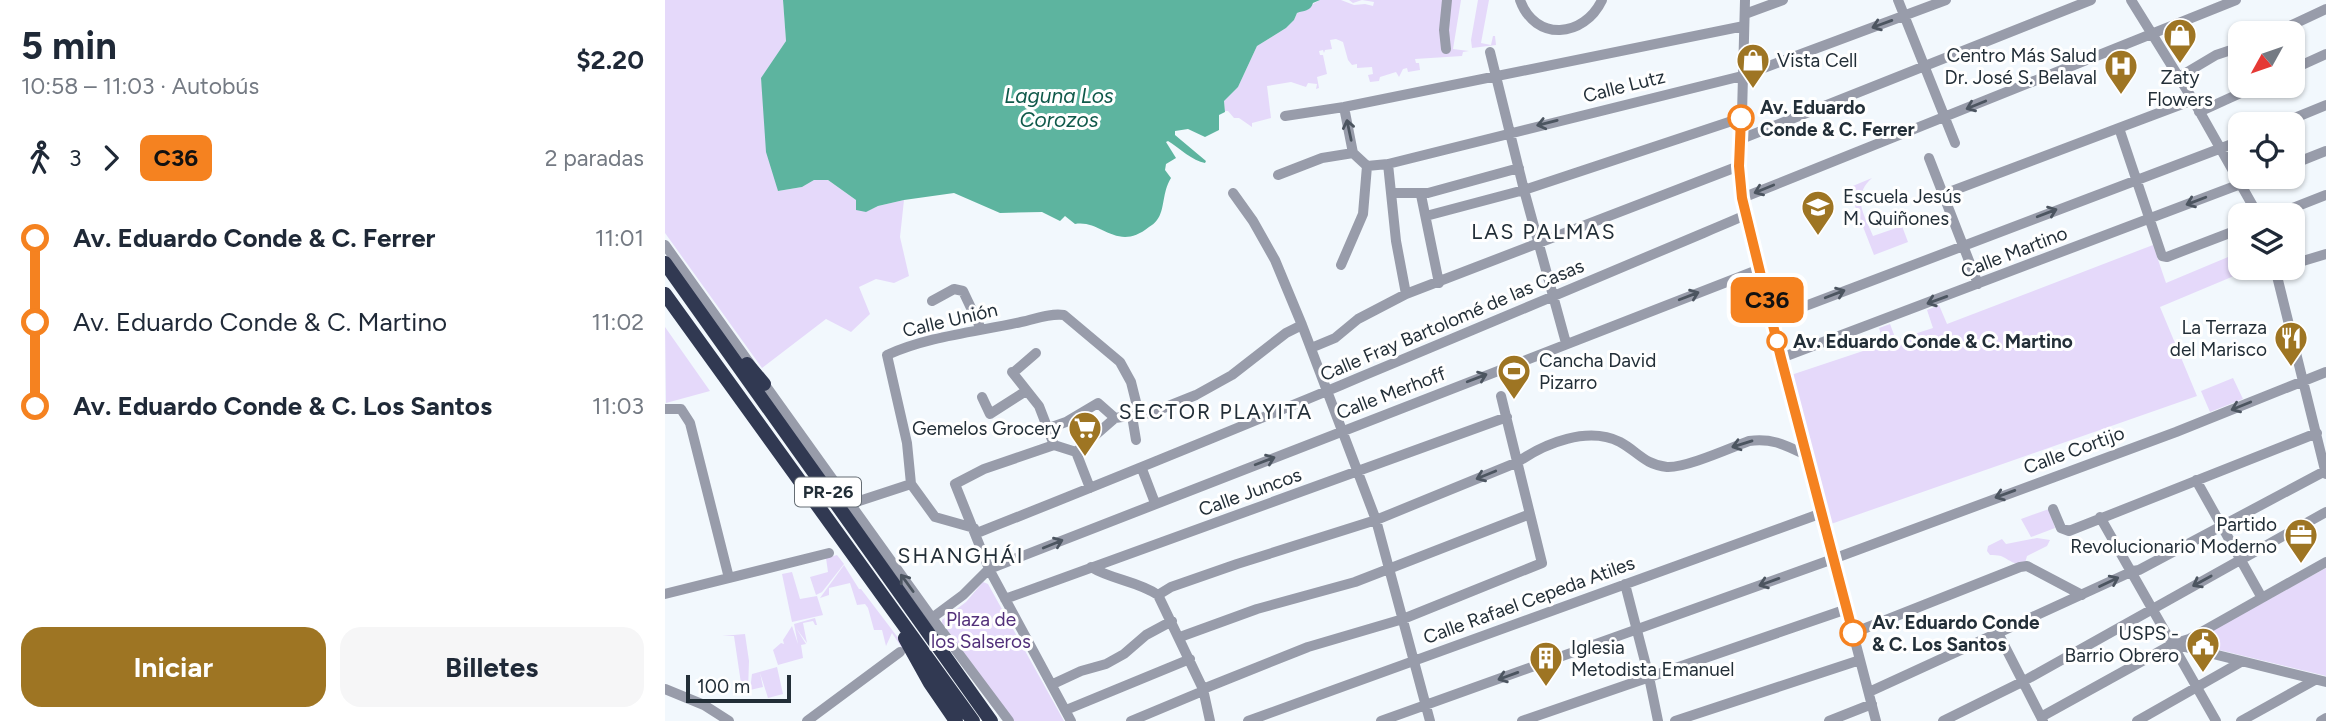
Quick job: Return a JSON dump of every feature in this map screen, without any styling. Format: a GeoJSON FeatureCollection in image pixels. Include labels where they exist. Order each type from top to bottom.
{"type":"FeatureCollection","features":[{"type":"Feature","properties":{"kind":"highway"},"geometry":{"type":"LineString","coordinates":[[668,267],[764,384]]}},
{"type":"Feature","properties":{"kind":"highway","name":"PR-26"},"geometry":{"type":"LineString","coordinates":[[668,267],[991,721]]}},
{"type":"Feature","properties":{"kind":"highway","name":"PR-26"},"geometry":{"type":"LineString","coordinates":[[665,294],[974,721]]}},
{"type":"Feature","properties":{"kind":"highway"},"geometry":{"type":"LineString","coordinates":[[884,596],[926,677],[956,721]]}},
{"type":"Feature","properties":{"kind":"street"},"geometry":{"type":"LineString","coordinates":[[1446,49],[1444,30],[1447,0]]}},
{"type":"Feature","properties":{"kind":"street"},"geometry":{"type":"LineString","coordinates":[[1520,0],[1535,21],[1560,30],[1583,24],[1596,11],[1602,0]]}},
{"type":"Feature","properties":{"kind":"street"},"geometry":{"type":"LineString","coordinates":[[1745,0],[1739,166],[1742,198],[1781,358],[1877,721]]}},
{"type":"Feature","properties":{"kind":"street"},"geometry":{"type":"LineString","coordinates":[[1745,14],[1783,0]]}},
{"type":"Feature","properties":{"kind":"street"},"geometry":{"type":"LineString","coordinates":[[1898,0],[1955,143]]}},
{"type":"Feature","properties":{"kind":"street","name":"Calle Lutz"},"geometry":{"type":"LineString","coordinates":[[1367,166],[1388,164],[1742,76],[1946,0]]}},
{"type":"Feature","properties":{"kind":"street"},"geometry":{"type":"LineString","coordinates":[[1741,139],[2091,0]]}},
{"type":"Feature","properties":{"kind":"street"},"geometry":{"type":"LineString","coordinates":[[1742,198],[2236,0]]}},
{"type":"Feature","properties":{"kind":"street"},"geometry":{"type":"LineString","coordinates":[[2133,1],[2228,164]]}},
{"type":"Feature","properties":{"kind":"street"},"geometry":{"type":"LineString","coordinates":[[2300,21],[2326,9]]}},
{"type":"Feature","properties":{"kind":"street"},"geometry":{"type":"LineString","coordinates":[[1285,116],[1344,107],[1744,26]]}},
{"type":"Feature","properties":{"kind":"street"},"geometry":{"type":"LineString","coordinates":[[2179,77],[2228,51]]}},
{"type":"Feature","properties":{"kind":"street"},"geometry":{"type":"LineString","coordinates":[[1490,52],[1566,343]]}},
{"type":"Feature","properties":{"kind":"street"},"geometry":{"type":"LineString","coordinates":[[2305,64],[2326,54]]}},
{"type":"Feature","properties":{"kind":"street"},"geometry":{"type":"LineString","coordinates":[[2199,112],[2230,98]]}},
{"type":"Feature","properties":{"kind":"street"},"geometry":{"type":"LineString","coordinates":[[1944,194],[2193,100]]}},
{"type":"Feature","properties":{"kind":"street"},"geometry":{"type":"LineString","coordinates":[[2305,114],[2326,105]]}},
{"type":"Feature","properties":{"kind":"street"},"geometry":{"type":"LineString","coordinates":[[1341,265],[1363,214],[1367,166],[1353,153],[1344,107]]}},
{"type":"Feature","properties":{"kind":"street"},"geometry":{"type":"LineString","coordinates":[[1426,216],[1524,190],[1741,118]]}},
{"type":"Feature","properties":{"kind":"street"},"geometry":{"type":"LineString","coordinates":[[2119,128],[2161,256],[2170,256],[2228,234]]}},
{"type":"Feature","properties":{"kind":"street"},"geometry":{"type":"LineString","coordinates":[[1771,319],[2228,146]]}},
{"type":"Feature","properties":{"kind":"street"},"geometry":{"type":"LineString","coordinates":[[2305,159],[2326,151]]}},
{"type":"Feature","properties":{"kind":"street"},"geometry":{"type":"LineString","coordinates":[[1278,175],[1322,158],[1353,153]]}},
{"type":"Feature","properties":{"kind":"street"},"geometry":{"type":"LineString","coordinates":[[1929,158],[1978,284]]}},
{"type":"Feature","properties":{"kind":"street"},"geometry":{"type":"LineString","coordinates":[[1388,164],[1396,241],[1406,294]]}},
{"type":"Feature","properties":{"kind":"street"},"geometry":{"type":"LineString","coordinates":[[1311,348],[1335,338],[1358,319],[1406,294],[1739,166]]}},
{"type":"Feature","properties":{"kind":"street"},"geometry":{"type":"LineString","coordinates":[[1393,193],[1421,195],[1519,169]]}},
{"type":"Feature","properties":{"kind":"street","name":"Calle Martino"},"geometry":{"type":"LineString","coordinates":[[1781,358],[2228,189]]}},
{"type":"Feature","properties":{"kind":"street"},"geometry":{"type":"LineString","coordinates":[[1233,193],[1275,260],[1376,520],[1430,721]]}},
{"type":"Feature","properties":{"kind":"street"},"geometry":{"type":"LineString","coordinates":[[1421,195],[1439,283]]}},
{"type":"Feature","properties":{"kind":"street"},"geometry":{"type":"LineString","coordinates":[[2305,203],[2326,195]]}},
{"type":"Feature","properties":{"kind":"street","name":"Calle Fray Bartolomé de las Casas"},"geometry":{"type":"LineString","coordinates":[[975,531],[1142,469],[1746,215]]}},
{"type":"Feature","properties":{"kind":"street"},"geometry":{"type":"LineString","coordinates":[[665,245],[1009,721]]}},
{"type":"Feature","properties":{"kind":"street"},"geometry":{"type":"LineString","coordinates":[[2305,260],[2326,254]]}},
{"type":"Feature","properties":{"kind":"street","name":"Calle Merhoff"},"geometry":{"type":"LineString","coordinates":[[932,618],[963,595],[989,569],[1759,269]]}},
{"type":"Feature","properties":{"kind":"street"},"geometry":{"type":"LineString","coordinates":[[1869,692],[2139,570],[2326,472],[2323,446],[2317,433],[2279,280]]}},
{"type":"Feature","properties":{"kind":"street"},"geometry":{"type":"LineString","coordinates":[[932,301],[954,289],[963,291],[981,329]]}},
{"type":"Feature","properties":{"kind":"street","name":"Calle Unión"},"geometry":{"type":"LineString","coordinates":[[911,484],[907,443],[887,355],[908,345],[1055,314],[1064,315],[1120,362],[1131,382],[1136,415],[1136,440]]}},
{"type":"Feature","properties":{"kind":"street"},"geometry":{"type":"LineString","coordinates":[[1076,452],[1115,418],[1151,413],[1225,380],[1286,333],[1302,326]]}},
{"type":"Feature","properties":{"kind":"street"},"geometry":{"type":"LineString","coordinates":[[1094,357],[1103,347]]}},
{"type":"Feature","properties":{"kind":"street"},"geometry":{"type":"LineString","coordinates":[[1035,353],[1013,372],[1039,406],[1054,445]]}},
{"type":"Feature","properties":{"kind":"street","name":"Calle Cortijo"},"geometry":{"type":"LineString","coordinates":[[1381,721],[1833,559],[2176,432],[2326,372]]}},
{"type":"Feature","properties":{"kind":"street"},"geometry":{"type":"LineString","coordinates":[[982,397],[990,414],[1025,391]]}},
{"type":"Feature","properties":{"kind":"street"},"geometry":{"type":"LineString","coordinates":[[1131,721],[1308,647],[1403,619],[1540,562],[1531,514],[1501,396]]}},
{"type":"Feature","properties":{"kind":"street"},"geometry":{"type":"LineString","coordinates":[[1049,428],[1066,422],[1098,403],[1115,418]]}},
{"type":"Feature","properties":{"kind":"street"},"geometry":{"type":"LineString","coordinates":[[1006,405],[1011,416]]}},
{"type":"Feature","properties":{"kind":"street"},"geometry":{"type":"LineString","coordinates":[[665,409],[681,410],[690,423],[729,578]]}},
{"type":"Feature","properties":{"kind":"street","name":"Calle Juncos"},"geometry":{"type":"LineString","coordinates":[[1005,599],[1507,417]]}},
{"type":"Feature","properties":{"kind":"street"},"geometry":{"type":"LineString","coordinates":[[2053,509],[2061,528],[2066,531],[2317,433]]}},
{"type":"Feature","properties":{"kind":"street"},"geometry":{"type":"LineString","coordinates":[[1158,595],[1171,587],[1237,564],[1376,520],[1518,462],[1533,452],[1587,435],[1618,442],[1647,462],[1664,467],[1677,466],[1749,440],[1774,440],[1806,454]]}},
{"type":"Feature","properties":{"kind":"street"},"geometry":{"type":"LineString","coordinates":[[1076,452],[1054,445],[957,481],[955,488],[989,569],[1068,716],[1190,659]]}},
{"type":"Feature","properties":{"kind":"street"},"geometry":{"type":"LineString","coordinates":[[1076,452],[1090,488]]}},
{"type":"Feature","properties":{"kind":"street"},"geometry":{"type":"LineString","coordinates":[[1142,469],[1155,503]]}},
{"type":"Feature","properties":{"kind":"street"},"geometry":{"type":"LineString","coordinates":[[2196,480],[2262,598]]}},
{"type":"Feature","properties":{"kind":"street"},"geometry":{"type":"LineString","coordinates":[[850,503],[911,484],[935,517],[975,531]]}},
{"type":"Feature","properties":{"kind":"street"},"geometry":{"type":"LineString","coordinates":[[1943,721],[2022,682],[2326,512]]}},
{"type":"Feature","properties":{"kind":"street","name":"Calle Rafael Cepeda Atiles"},"geometry":{"type":"LineString","coordinates":[[1248,721],[1822,513]]}},
{"type":"Feature","properties":{"kind":"street"},"geometry":{"type":"LineString","coordinates":[[1180,636],[1258,609],[1331,590],[1531,514]]}},
{"type":"Feature","properties":{"kind":"street"},"geometry":{"type":"LineString","coordinates":[[2100,517],[2216,721]]}},
{"type":"Feature","properties":{"kind":"street"},"geometry":{"type":"LineString","coordinates":[[665,594],[829,553]]}},
{"type":"Feature","properties":{"kind":"street"},"geometry":{"type":"LineString","coordinates":[[1998,633],[2042,719],[2173,644],[2189,639],[2326,562]]}},
{"type":"Feature","properties":{"kind":"street"},"geometry":{"type":"LineString","coordinates":[[1853,633],[2020,567],[2027,566],[2082,595]]}},
{"type":"Feature","properties":{"kind":"street"},"geometry":{"type":"LineString","coordinates":[[1091,567],[1106,576],[1149,589],[1158,595],[1180,636],[1203,690],[1210,721]]}},
{"type":"Feature","properties":{"kind":"street"},"geometry":{"type":"LineString","coordinates":[[1625,584],[1658,721]]}},
{"type":"Feature","properties":{"kind":"street"},"geometry":{"type":"LineString","coordinates":[[1522,721],[1847,609]]}},
{"type":"Feature","properties":{"kind":"street"},"geometry":{"type":"LineString","coordinates":[[1053,684],[1081,671],[1113,661],[1146,635],[1172,621]]}},
{"type":"Feature","properties":{"kind":"street"},"geometry":{"type":"LineString","coordinates":[[2173,644],[2321,681]]}},
{"type":"Feature","properties":{"kind":"street"},"geometry":{"type":"LineString","coordinates":[[807,721],[900,652]]}},
{"type":"Feature","properties":{"kind":"street"},"geometry":{"type":"LineString","coordinates":[[1675,721],[1860,660]]}},
{"type":"Feature","properties":{"kind":"street"},"geometry":{"type":"LineString","coordinates":[[2137,721],[2241,662]]}},
{"type":"Feature","properties":{"kind":"street"},"geometry":{"type":"LineString","coordinates":[[2241,721],[2321,681]]}},
{"type":"Feature","properties":{"kind":"street"},"geometry":{"type":"LineString","coordinates":[[665,689],[704,705],[729,721]]}},
{"type":"Feature","properties":{"kind":"street"},"geometry":{"type":"LineString","coordinates":[[1829,721],[1873,704]]}},
{"type":"Feature","properties":{"kind":"street"},"geometry":{"type":"LineString","coordinates":[[2321,721],[2326,718]]}},
{"type":"Feature","properties":{"kind":"green space"},"geometry":{"type":"Polygon","coordinates":[[[665,0],[783,0],[786,41],[761,79],[778,191],[802,187],[814,180],[828,180],[856,200],[865,212],[904,200],[900,237],[909,276],[894,283],[876,279],[859,287],[870,314],[851,332],[826,319],[762,368],[665,233],[665,0]]]}},
{"type":"Feature","properties":{"kind":"green space"},"geometry":{"type":"Polygon","coordinates":[[[1320,0],[1341,0],[1354,5],[1373,6],[1374,2],[1362,0],[1461,0],[1453,49],[1469,51],[1463,52],[1462,56],[1415,59],[1420,70],[1408,72],[1407,68],[1403,69],[1399,77],[1396,72],[1380,77],[1379,81],[1370,82],[1368,75],[1373,74],[1372,67],[1357,68],[1357,64],[1352,65],[1343,42],[1330,40],[1332,49],[1325,50],[1324,53],[1323,50],[1319,51],[1320,55],[1323,55],[1327,74],[1317,77],[1319,88],[1316,89],[1317,84],[1308,83],[1306,87],[1291,82],[1267,86],[1271,118],[1252,123],[1252,127],[1225,111],[1224,101],[1238,87],[1257,46],[1286,28],[1297,13],[1320,0]]]}},
{"type":"Feature","properties":{"kind":"green space"},"geometry":{"type":"Polygon","coordinates":[[[1478,0],[1489,0],[1481,43],[1491,45],[1495,36],[1496,45],[1472,48],[1478,0]]]}},
{"type":"Feature","properties":{"kind":"green space"},"geometry":{"type":"Polygon","coordinates":[[[1872,178],[1862,192],[1861,206],[1873,236],[1902,226],[1908,242],[1874,255],[1848,188],[1872,178]]]}},
{"type":"Feature","properties":{"kind":"green space"},"geometry":{"type":"Polygon","coordinates":[[[2153,245],[2166,283],[2228,257],[2228,278],[2160,307],[2197,396],[1831,524],[1791,375],[1884,344],[1879,328],[1890,324],[1896,340],[1933,328],[1927,310],[1939,305],[1947,324],[2153,245]]]}},
{"type":"Feature","properties":{"kind":"green space"},"geometry":{"type":"Polygon","coordinates":[[[665,327],[710,391],[666,403],[665,327]]]}},
{"type":"Feature","properties":{"kind":"green space"},"geometry":{"type":"Polygon","coordinates":[[[2233,378],[2243,399],[2210,412],[2201,391],[2233,378]]]}},
{"type":"Feature","properties":{"kind":"green space"},"geometry":{"type":"Polygon","coordinates":[[[2049,509],[2055,528],[2031,537],[2021,519],[2049,509]]]}},
{"type":"Feature","properties":{"kind":"green space"},"geometry":{"type":"Polygon","coordinates":[[[2037,538],[2050,540],[2047,546],[2027,556],[2025,563],[2015,563],[2001,556],[1990,555],[1987,551],[1988,546],[2002,539],[2006,544],[2037,538]]]}},
{"type":"Feature","properties":{"kind":"green space"},"geometry":{"type":"Polygon","coordinates":[[[837,555],[844,564],[822,592],[816,595],[810,577],[828,572],[826,558],[837,555]]]}},
{"type":"Feature","properties":{"kind":"green space"},"geometry":{"type":"Polygon","coordinates":[[[844,565],[859,589],[899,639],[932,693],[892,633],[886,646],[882,630],[874,630],[868,608],[865,604],[857,605],[850,583],[829,588],[829,595],[820,598],[844,565]]]}},
{"type":"Feature","properties":{"kind":"green space"},"geometry":{"type":"Polygon","coordinates":[[[2326,568],[2326,676],[2203,646],[2201,641],[2205,634],[2326,568]]]}},
{"type":"Feature","properties":{"kind":"green space"},"geometry":{"type":"Polygon","coordinates":[[[792,572],[800,599],[817,596],[823,615],[792,622],[782,574],[792,572]]]}},
{"type":"Feature","properties":{"kind":"green space","name":"Plaza de los Salseros"},"geometry":{"type":"Polygon","coordinates":[[[983,582],[988,584],[1064,721],[1014,721],[942,623],[942,620],[966,602],[983,582]]]}},
{"type":"Feature","properties":{"kind":"green space"},"geometry":{"type":"Polygon","coordinates":[[[815,618],[817,625],[813,621],[803,623],[807,643],[796,628],[806,644],[801,645],[803,658],[778,665],[773,650],[781,643],[784,644],[783,640],[792,626],[798,644],[794,624],[815,618]]]}},
{"type":"Feature","properties":{"kind":"green space"},"geometry":{"type":"Polygon","coordinates":[[[745,634],[749,661],[748,691],[732,694],[742,690],[734,636],[722,636],[745,634]]]}},
{"type":"Feature","properties":{"kind":"green space"},"geometry":{"type":"Polygon","coordinates":[[[777,667],[783,694],[768,698],[760,673],[763,687],[750,690],[752,674],[777,667]]]}},
{"type":"Feature","properties":{"kind":"water","name":"Laguna Los Corozos"},"geometry":{"type":"Polygon","coordinates":[[[783,0],[1320,0],[1297,13],[1286,28],[1257,46],[1238,87],[1224,101],[1225,112],[1219,115],[1219,130],[1205,137],[1188,129],[1175,131],[1175,135],[1206,161],[1205,163],[1166,142],[1176,158],[1166,164],[1165,170],[1171,178],[1160,216],[1149,227],[1128,237],[1093,226],[1075,224],[1065,216],[1060,221],[1042,212],[1000,213],[954,193],[904,200],[878,206],[866,212],[856,210],[856,200],[828,180],[814,180],[802,187],[778,191],[766,152],[761,78],[786,41],[783,0]]]}},
{"type":"Feature","properties":{"kind":"bus line","name":"C36"},"geometry":{"type":"LineString","coordinates":[[1741,118],[1740,190],[1853,633]]}},
{"type":"Feature","properties":{"kind":"place","name":"Zaty Flowers"},"geometry":{"type":"Point","coordinates":[2180,65]}},
{"type":"Feature","properties":{"kind":"place","name":"Vista Cell"},"geometry":{"type":"Point","coordinates":[1753,90]}},
{"type":"Feature","properties":{"kind":"place","name":"Centro Más Salud Dr. José S. Belaval"},"geometry":{"type":"Point","coordinates":[2121,96]}},
{"type":"Feature","properties":{"kind":"place","name":"Av. Eduardo Conde & C. Ferrer"},"geometry":{"type":"Point","coordinates":[1741,118]}},
{"type":"Feature","properties":{"kind":"place","name":"Escuela Jesús M. Quiñones"},"geometry":{"type":"Point","coordinates":[1818,237]}},
{"type":"Feature","properties":{"kind":"place","name":"Av. Eduardo Conde & C. Martino"},"geometry":{"type":"Point","coordinates":[1777,341]}},
{"type":"Feature","properties":{"kind":"place","name":"La Terraza del Marisco"},"geometry":{"type":"Point","coordinates":[2291,368]}},
{"type":"Feature","properties":{"kind":"place","name":"Cancha David Pizarro"},"geometry":{"type":"Point","coordinates":[1514,401]}},
{"type":"Feature","properties":{"kind":"place","name":"Gemelos Grocery"},"geometry":{"type":"Point","coordinates":[1085,458]}},
{"type":"Feature","properties":{"kind":"place","name":"Partido Revolucionario Moderno"},"geometry":{"type":"Point","coordinates":[2301,565]}},
{"type":"Feature","properties":{"kind":"place","name":"Av. Eduardo Conde & C. Los Santos"},"geometry":{"type":"Point","coordinates":[1853,633]}},
{"type":"Feature","properties":{"kind":"place","name":"USPS - Barrio Obrero"},"geometry":{"type":"Point","coordinates":[2203,674]}},
{"type":"Feature","properties":{"kind":"place","name":"Iglesia Metodista Emanuel"},"geometry":{"type":"Point","coordinates":[1546,688]}},
{"type":"Feature","properties":{"kind":"district","name":"LAS PALMAS"},"geometry":{"type":"Point","coordinates":[1544,231]}},
{"type":"Feature","properties":{"kind":"district","name":"SECTOR PLAYITA"},"geometry":{"type":"Point","coordinates":[1216,411]}},
{"type":"Feature","properties":{"kind":"district","name":"SHANGHÁI"},"geometry":{"type":"Point","coordinates":[961,555]}}]}
